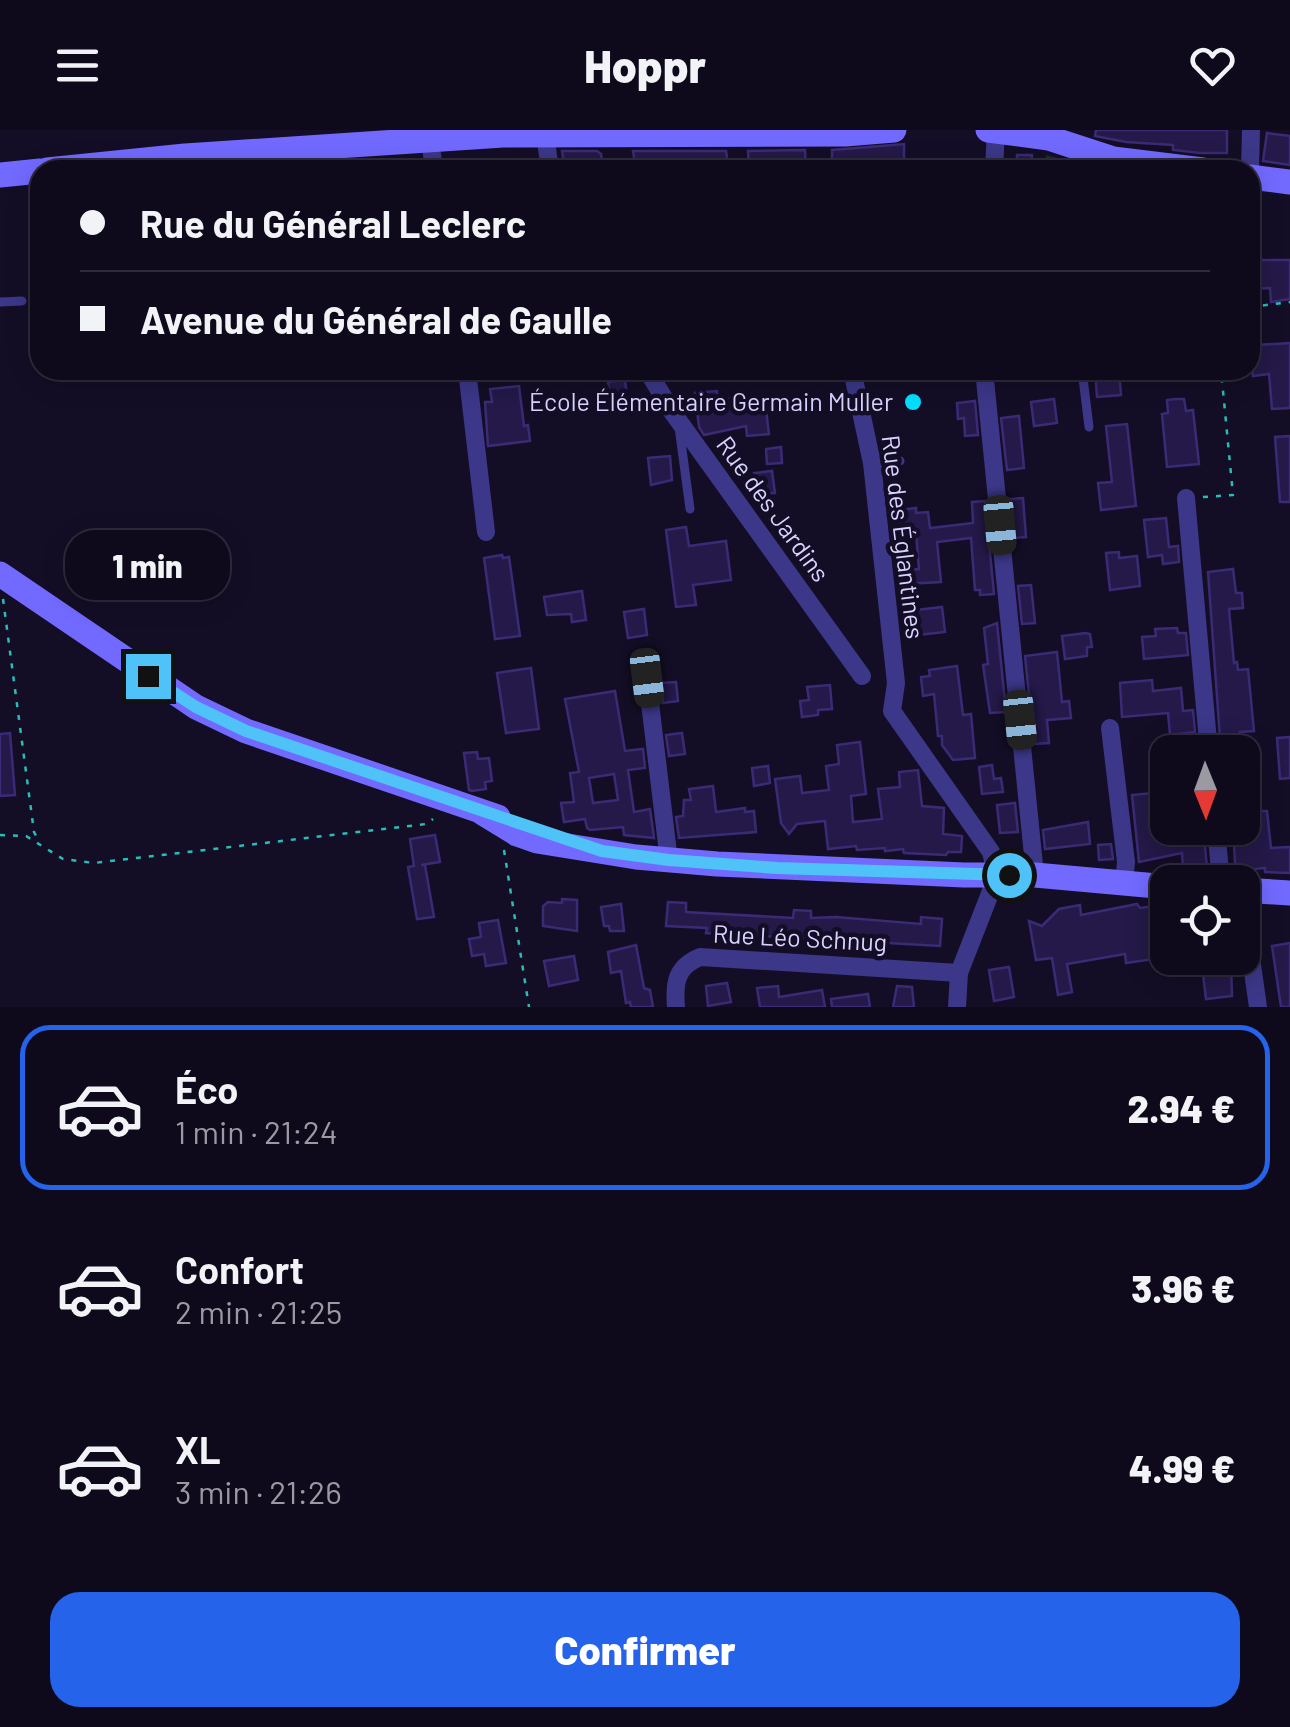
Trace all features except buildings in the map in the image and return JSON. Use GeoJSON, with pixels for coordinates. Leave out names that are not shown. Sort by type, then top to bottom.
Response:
{"type":"FeatureCollection","features":[{"type":"Feature","properties":{"kind":"main road"},"geometry":{"type":"LineString","coordinates":[[144,160],[551,132],[845,134],[894,130]]}},
{"type":"Feature","properties":{"kind":"main road"},"geometry":{"type":"LineString","coordinates":[[988,130],[1049,138],[1101,160]]}},
{"type":"Feature","properties":{"kind":"main road"},"geometry":{"type":"LineString","coordinates":[[0,175],[30,172]]}},
{"type":"Feature","properties":{"kind":"main road"},"geometry":{"type":"LineString","coordinates":[[1260,176],[1290,182]]}},
{"type":"Feature","properties":{"kind":"main road"},"geometry":{"type":"LineString","coordinates":[[4,578],[196,707],[262,737],[453,802],[492,820],[530,825],[602,851],[777,868],[1036,875],[1150,886]]}},
{"type":"Feature","properties":{"kind":"main road"},"geometry":{"type":"LineString","coordinates":[[1260,892],[1290,893]]}},
{"type":"Feature","properties":{"kind":"street"},"geometry":{"type":"LineString","coordinates":[[994,160],[996,130]]}},
{"type":"Feature","properties":{"kind":"street"},"geometry":{"type":"LineString","coordinates":[[1250,160],[1251,130]]}},
{"type":"Feature","properties":{"kind":"street"},"geometry":{"type":"LineString","coordinates":[[550,160],[551,132]]}},
{"type":"Feature","properties":{"kind":"street"},"geometry":{"type":"LineString","coordinates":[[427,139],[432,160]]}},
{"type":"Feature","properties":{"kind":"street"},"geometry":{"type":"LineString","coordinates":[[468,380],[486,532]]}},
{"type":"Feature","properties":{"kind":"street","name":"Rue des Jardins"},"geometry":{"type":"LineString","coordinates":[[654,380],[862,676]]}},
{"type":"Feature","properties":{"kind":"street","name":"Rue des Églantines"},"geometry":{"type":"LineString","coordinates":[[854,380],[872,463],[896,683],[892,711],[985,839],[991,852],[993,875]]}},
{"type":"Feature","properties":{"kind":"street"},"geometry":{"type":"LineString","coordinates":[[985,380],[1036,875]]}},
{"type":"Feature","properties":{"kind":"street"},"geometry":{"type":"LineString","coordinates":[[1186,498],[1207,735]]}},
{"type":"Feature","properties":{"kind":"street"},"geometry":{"type":"LineString","coordinates":[[647,678],[669,860]]}},
{"type":"Feature","properties":{"kind":"street"},"geometry":{"type":"LineString","coordinates":[[1110,728],[1126,862],[1124,884]]}},
{"type":"Feature","properties":{"kind":"street"},"geometry":{"type":"LineString","coordinates":[[957,1007],[959,973],[990,896],[993,875]]}},
{"type":"Feature","properties":{"kind":"street","name":"Rue Léo Schnug"},"geometry":{"type":"LineString","coordinates":[[676,1007],[677,976],[689,961],[700,957],[959,973]]}},
{"type":"Feature","properties":{"kind":"street"},"geometry":{"type":"LineString","coordinates":[[1254,975],[1258,1007]]}},
{"type":"Feature","properties":{"kind":"lane"},"geometry":{"type":"LineString","coordinates":[[0,302],[22,300]]}},
{"type":"Feature","properties":{"kind":"lane"},"geometry":{"type":"LineString","coordinates":[[1083,380],[1089,427]]}},
{"type":"Feature","properties":{"kind":"lane"},"geometry":{"type":"LineString","coordinates":[[678,419],[690,509]]}},
{"type":"Feature","properties":{"kind":"lane"},"geometry":{"type":"LineString","coordinates":[[872,463],[900,461]]}},
{"type":"Feature","properties":{"kind":"path"},"geometry":{"type":"LineString","coordinates":[[1260,306],[1290,302]]}},
{"type":"Feature","properties":{"kind":"path"},"geometry":{"type":"LineString","coordinates":[[1186,498],[1233,494],[1222,380]]}},
{"type":"Feature","properties":{"kind":"path"},"geometry":{"type":"LineString","coordinates":[[4,578],[1,603],[34,832],[40,843]]}},
{"type":"Feature","properties":{"kind":"path"},"geometry":{"type":"LineString","coordinates":[[0,835],[26,836],[62,859],[94,863],[426,824],[453,802]]}},
{"type":"Feature","properties":{"kind":"path"},"geometry":{"type":"LineString","coordinates":[[492,820],[528,1007]]}},
{"type":"Feature","properties":{"kind":"place","name":"École Élémentaire Germain Muller"},"geometry":{"type":"Point","coordinates":[913,402]}},
{"type":"Feature","properties":{"kind":"route"},"geometry":{"type":"LineString","coordinates":[[148,676],[196,707],[246,731],[602,851],[777,868],[1009,875]]}}]}
